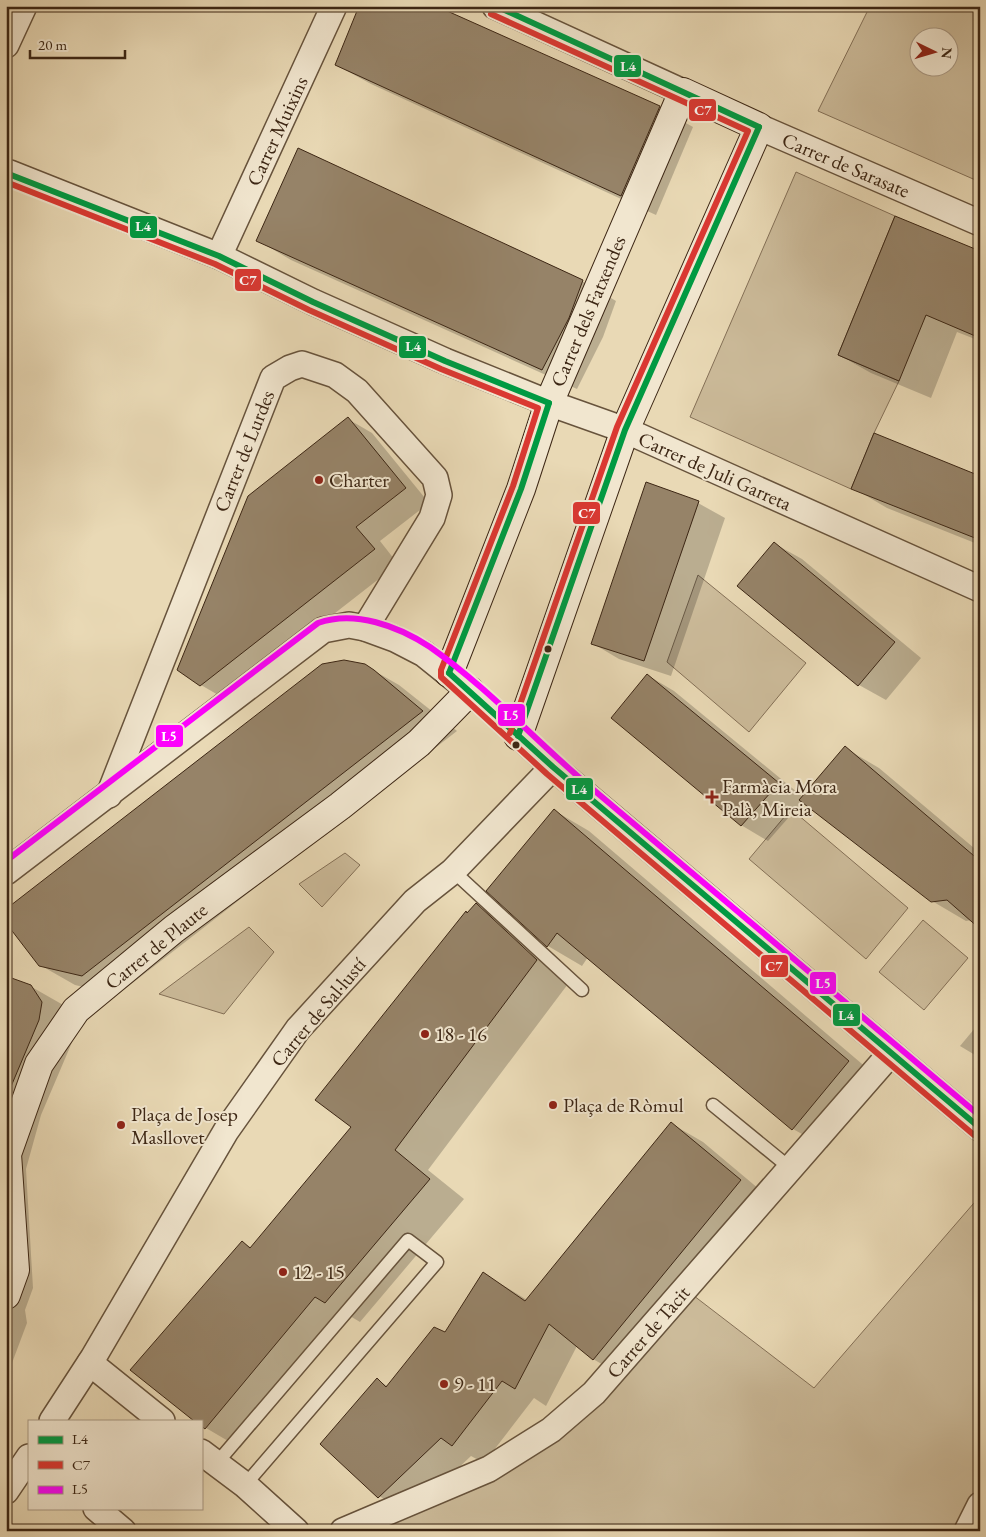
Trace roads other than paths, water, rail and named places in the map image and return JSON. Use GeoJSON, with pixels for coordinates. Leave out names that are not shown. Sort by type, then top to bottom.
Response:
{"type":"FeatureCollection","features":[{"type":"Feature","properties":{"kind":"street"},"geometry":{"type":"LineString","coordinates":[[6,45],[24,6]]}},
{"type":"Feature","properties":{"kind":"street","name":"Carrer Muixins"},"geometry":{"type":"LineString","coordinates":[[220,256],[334,6]]}},
{"type":"Feature","properties":{"kind":"street","name":"Carrer de Sarasate"},"geometry":{"type":"LineString","coordinates":[[495,6],[759,127],[980,223]]}},
{"type":"Feature","properties":{"kind":"street","name":"Carrer dels Fatxendes"},"geometry":{"type":"LineString","coordinates":[[449,673],[521,489],[549,403],[683,92]]}},
{"type":"Feature","properties":{"kind":"street"},"geometry":{"type":"LineString","coordinates":[[518,736],[625,430],[759,127]]}},
{"type":"Feature","properties":{"kind":"street","name":"Carrer de Juli Garreta"},"geometry":{"type":"LineString","coordinates":[[6,173],[220,256],[313,302],[445,362],[549,403],[625,430],[980,590]]}},
{"type":"Feature","properties":{"kind":"street","name":"Carrer de Lurdes"},"geometry":{"type":"LineString","coordinates":[[109,795],[273,378],[290,368],[302,364],[335,375],[356,391],[435,478],[439,495],[432,518],[357,626]]}},
{"type":"Feature","properties":{"kind":"street"},"geometry":{"type":"LineString","coordinates":[[6,872],[324,630],[357,626],[395,639],[424,654],[449,673],[553,767],[980,1128]]}},
{"type":"Feature","properties":{"kind":"street","name":"Carrer de Plaute"},"geometry":{"type":"LineString","coordinates":[[6,1295],[15,1270],[7,1154],[40,1064],[76,1010],[174,929],[340,806],[419,743],[470,691]]}},
{"type":"Feature","properties":{"kind":"street","name":"Carrer de Sal·lustí"},"geometry":{"type":"LineString","coordinates":[[53,1420],[90,1363],[226,1131],[298,1029],[415,901],[453,871],[553,767]]}},
{"type":"Feature","properties":{"kind":"street","name":"Carrer de Tàcit"},"geometry":{"type":"LineString","coordinates":[[343,1531],[489,1469],[551,1430],[594,1393],[891,1053]]}},
{"type":"Feature","properties":{"kind":"street"},"geometry":{"type":"LineString","coordinates":[[90,1363],[161,1420]]}},
{"type":"Feature","properties":{"kind":"street"},"geometry":{"type":"LineString","coordinates":[[6,1491],[28,1458]]}},
{"type":"Feature","properties":{"kind":"street"},"geometry":{"type":"LineString","coordinates":[[208,1458],[245,1486],[296,1531]]}},
{"type":"Feature","properties":{"kind":"street"},"geometry":{"type":"LineString","coordinates":[[967,1531],[980,1506]]}},
{"type":"Feature","properties":{"kind":"street"},"geometry":{"type":"LineString","coordinates":[[98,1510],[123,1531]]}},
{"type":"Feature","properties":{"kind":"lane"},"geometry":{"type":"LineString","coordinates":[[453,871],[582,990]]}},
{"type":"Feature","properties":{"kind":"lane"},"geometry":{"type":"LineString","coordinates":[[713,1105],[790,1168]]}},
{"type":"Feature","properties":{"kind":"lane"},"geometry":{"type":"LineString","coordinates":[[208,1458],[408,1240],[436,1262],[245,1486]]}},
{"type":"Feature","properties":{"kind":"place","name":"Charter"},"geometry":{"type":"Point","coordinates":[319,480]}},
{"type":"Feature","properties":{"kind":"place","name":"Farmàcia Mora Palà, Mireia"},"geometry":{"type":"Point","coordinates":[712,797]}},
{"type":"Feature","properties":{"kind":"place","name":"18 - 16"},"geometry":{"type":"Point","coordinates":[425,1034]}},
{"type":"Feature","properties":{"kind":"place","name":"Plaça de Ròmul"},"geometry":{"type":"Point","coordinates":[553,1105]}},
{"type":"Feature","properties":{"kind":"place","name":"Plaça de Josep Masllovet"},"geometry":{"type":"Point","coordinates":[121,1125]}},
{"type":"Feature","properties":{"kind":"place","name":"12 - 15"},"geometry":{"type":"Point","coordinates":[283,1272]}},
{"type":"Feature","properties":{"kind":"place","name":"9 - 11"},"geometry":{"type":"Point","coordinates":[444,1384]}}]}
